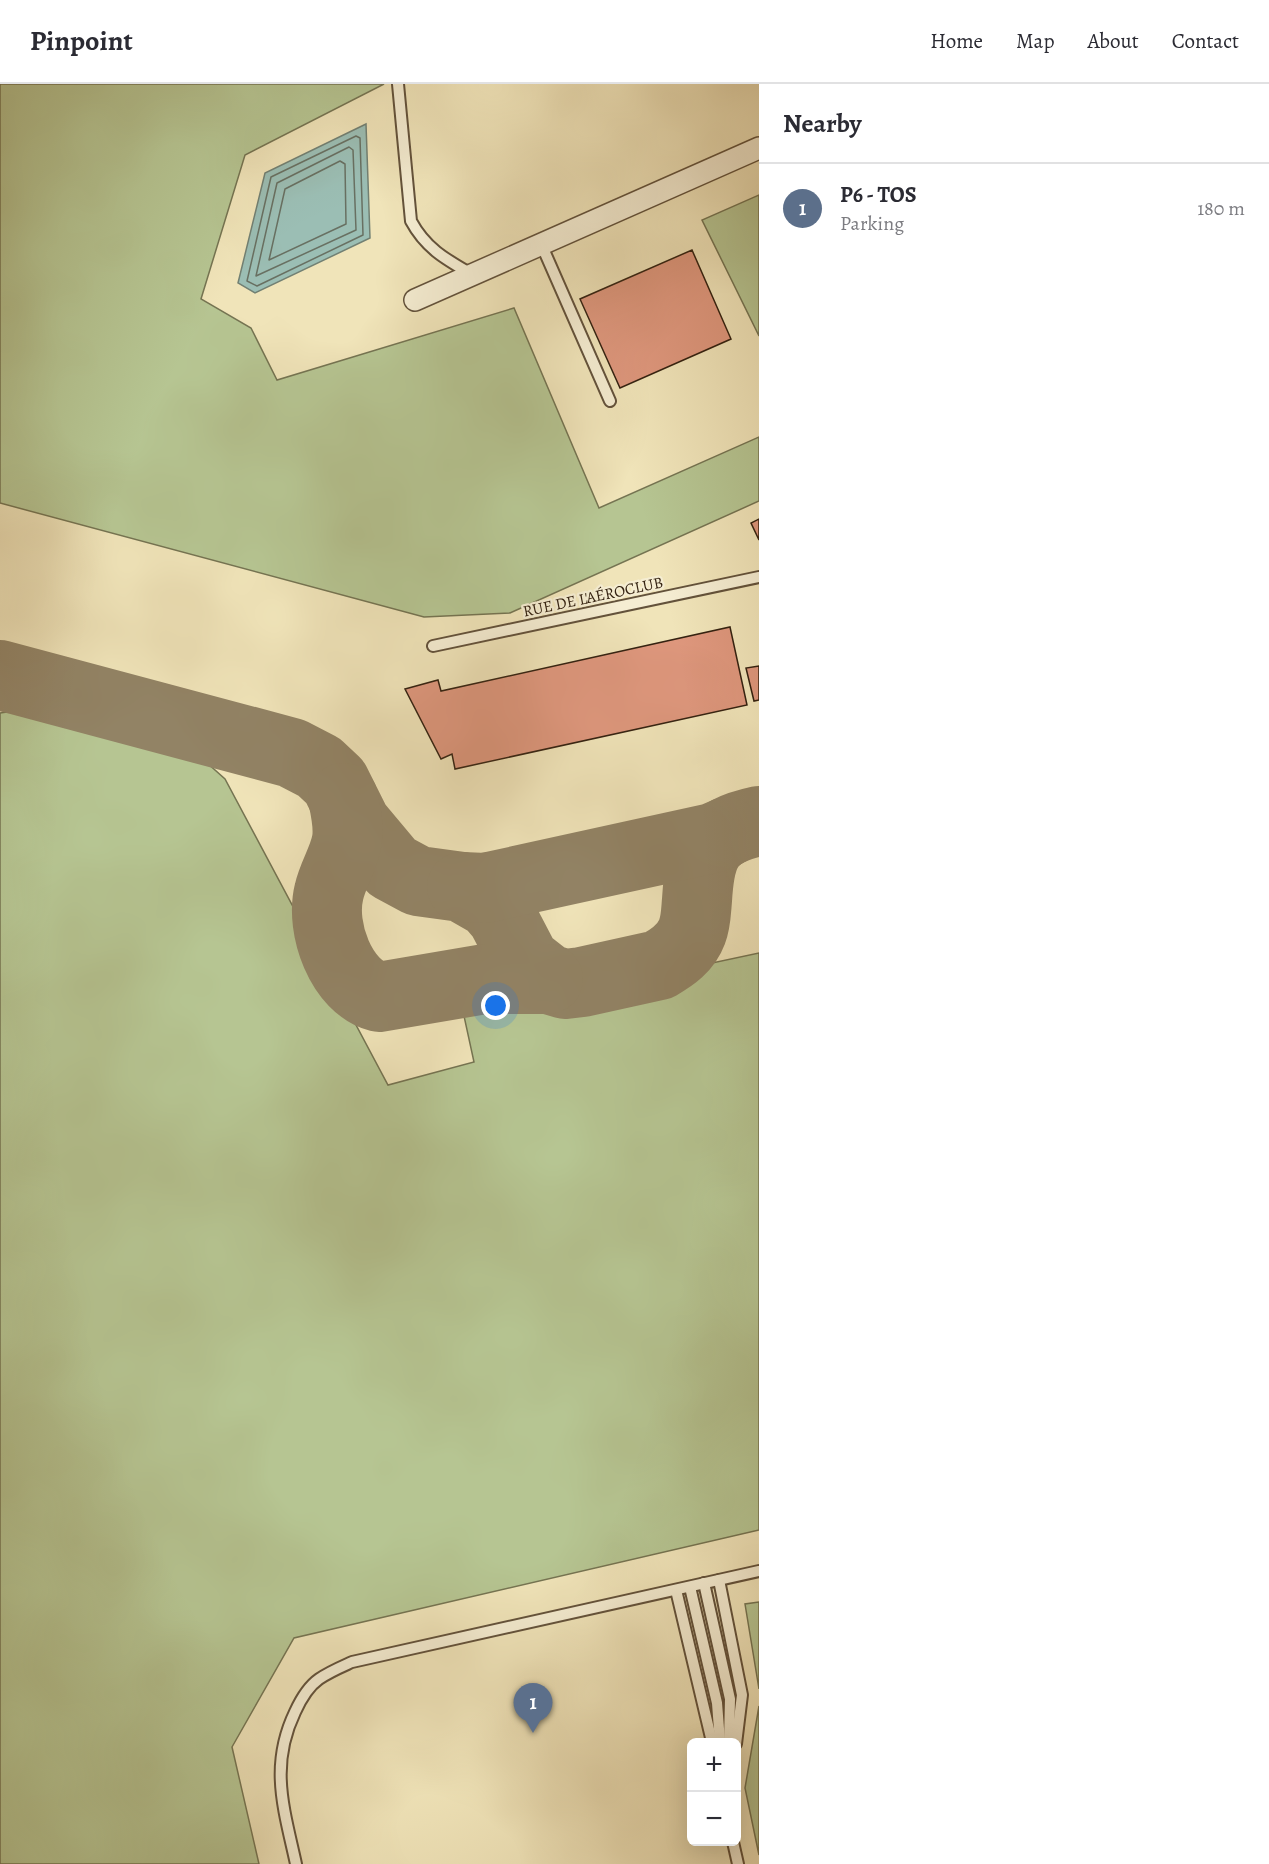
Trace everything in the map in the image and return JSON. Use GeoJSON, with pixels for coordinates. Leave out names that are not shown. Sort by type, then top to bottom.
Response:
{"type":"FeatureCollection","features":[{"type":"Feature","properties":{"kind":"street"},"geometry":{"type":"LineString","coordinates":[[415,300],[542,246],[759,148]]}},
{"type":"Feature","properties":{"kind":"lane"},"geometry":{"type":"LineString","coordinates":[[398,84],[411,221],[419,236],[436,254],[474,275]]}},
{"type":"Feature","properties":{"kind":"lane"},"geometry":{"type":"LineString","coordinates":[[542,246],[610,401]]}},
{"type":"Feature","properties":{"kind":"lane","name":"RUE DE L'AÉROCLUB"},"geometry":{"type":"LineString","coordinates":[[433,646],[759,577]]}},
{"type":"Feature","properties":{"kind":"lane"},"geometry":{"type":"LineString","coordinates":[[296,1864],[279,1784],[280,1753],[287,1728],[300,1701],[318,1679],[352,1662],[759,1570]]}},
{"type":"Feature","properties":{"kind":"lane"},"geometry":{"type":"LineString","coordinates":[[719,1580],[742,1695],[737,1738]]}},
{"type":"Feature","properties":{"kind":"lane"},"geometry":{"type":"LineString","coordinates":[[704,1583],[730,1699],[729,1738]]}},
{"type":"Feature","properties":{"kind":"lane"},"geometry":{"type":"LineString","coordinates":[[690,1587],[717,1702],[720,1738]]}},
{"type":"Feature","properties":{"kind":"lane"},"geometry":{"type":"LineString","coordinates":[[676,1590],[711,1738]]}},
{"type":"Feature","properties":{"kind":"lane"},"geometry":{"type":"LineString","coordinates":[[734,1846],[738,1864]]}},
{"type":"Feature","properties":{"kind":"green space"},"geometry":{"type":"Polygon","coordinates":[[[0,84],[384,84],[245,155],[201,299],[251,328],[277,380],[514,308],[599,508],[759,437],[759,501],[510,613],[424,617],[0,503],[0,84]]]}},
{"type":"Feature","properties":{"kind":"green space"},"geometry":{"type":"Polygon","coordinates":[[[759,195],[759,336],[702,220],[759,195]]]}},
{"type":"Feature","properties":{"kind":"green space"},"geometry":{"type":"Polygon","coordinates":[[[14,711],[206,762],[225,779],[388,1085],[474,1062],[464,1016],[759,953],[759,1530],[294,1638],[232,1747],[259,1864],[0,1864],[0,713],[14,711]]]}},
{"type":"Feature","properties":{"kind":"green space"},"geometry":{"type":"Polygon","coordinates":[[[759,1602],[759,1689],[745,1604],[759,1602]]]}},
{"type":"Feature","properties":{"kind":"green space"},"geometry":{"type":"Polygon","coordinates":[[[759,1706],[759,1855],[745,1788],[759,1706]]]}},
{"type":"Feature","properties":{"kind":"water"},"geometry":{"type":"Polygon","coordinates":[[[366,124],[370,238],[255,293],[238,283],[265,173],[366,124]]]}},
{"type":"Feature","properties":{"kind":"building"},"geometry":{"type":"Polygon","coordinates":[[[692,250],[731,339],[620,388],[580,299],[692,250]]]}},
{"type":"Feature","properties":{"kind":"building"},"geometry":{"type":"Polygon","coordinates":[[[759,519],[759,540],[751,523],[759,519]]]}},
{"type":"Feature","properties":{"kind":"building"},"geometry":{"type":"Polygon","coordinates":[[[730,627],[747,705],[455,769],[452,754],[441,759],[405,689],[438,680],[441,691],[730,627]]]}},
{"type":"Feature","properties":{"kind":"building"},"geometry":{"type":"Polygon","coordinates":[[[759,666],[759,700],[754,701],[746,668],[759,666]]]}},
{"type":"Feature","properties":{"kind":"taxiway"},"geometry":{"type":"LineString","coordinates":[[0,675],[292,753],[319,767],[335,782],[356,824],[392,867],[418,881],[462,887],[490,903],[502,917],[525,961],[548,979],[565,984],[659,965],[678,952],[686,943],[693,928],[698,883],[704,856],[710,846],[728,831],[759,821]]}},
{"type":"Feature","properties":{"kind":"taxiway"},"geometry":{"type":"LineString","coordinates":[[343,798],[347,840],[329,892],[327,906],[328,922],[336,954],[354,981],[366,991],[379,997],[485,979],[548,979]]}},
{"type":"Feature","properties":{"kind":"taxiway"},"geometry":{"type":"LineString","coordinates":[[462,887],[485,888],[713,838],[727,832]]}},
{"type":"Feature","properties":{"kind":"place","name":"P6 - TOS"},"geometry":{"type":"Point","coordinates":[533,1733]}}]}
